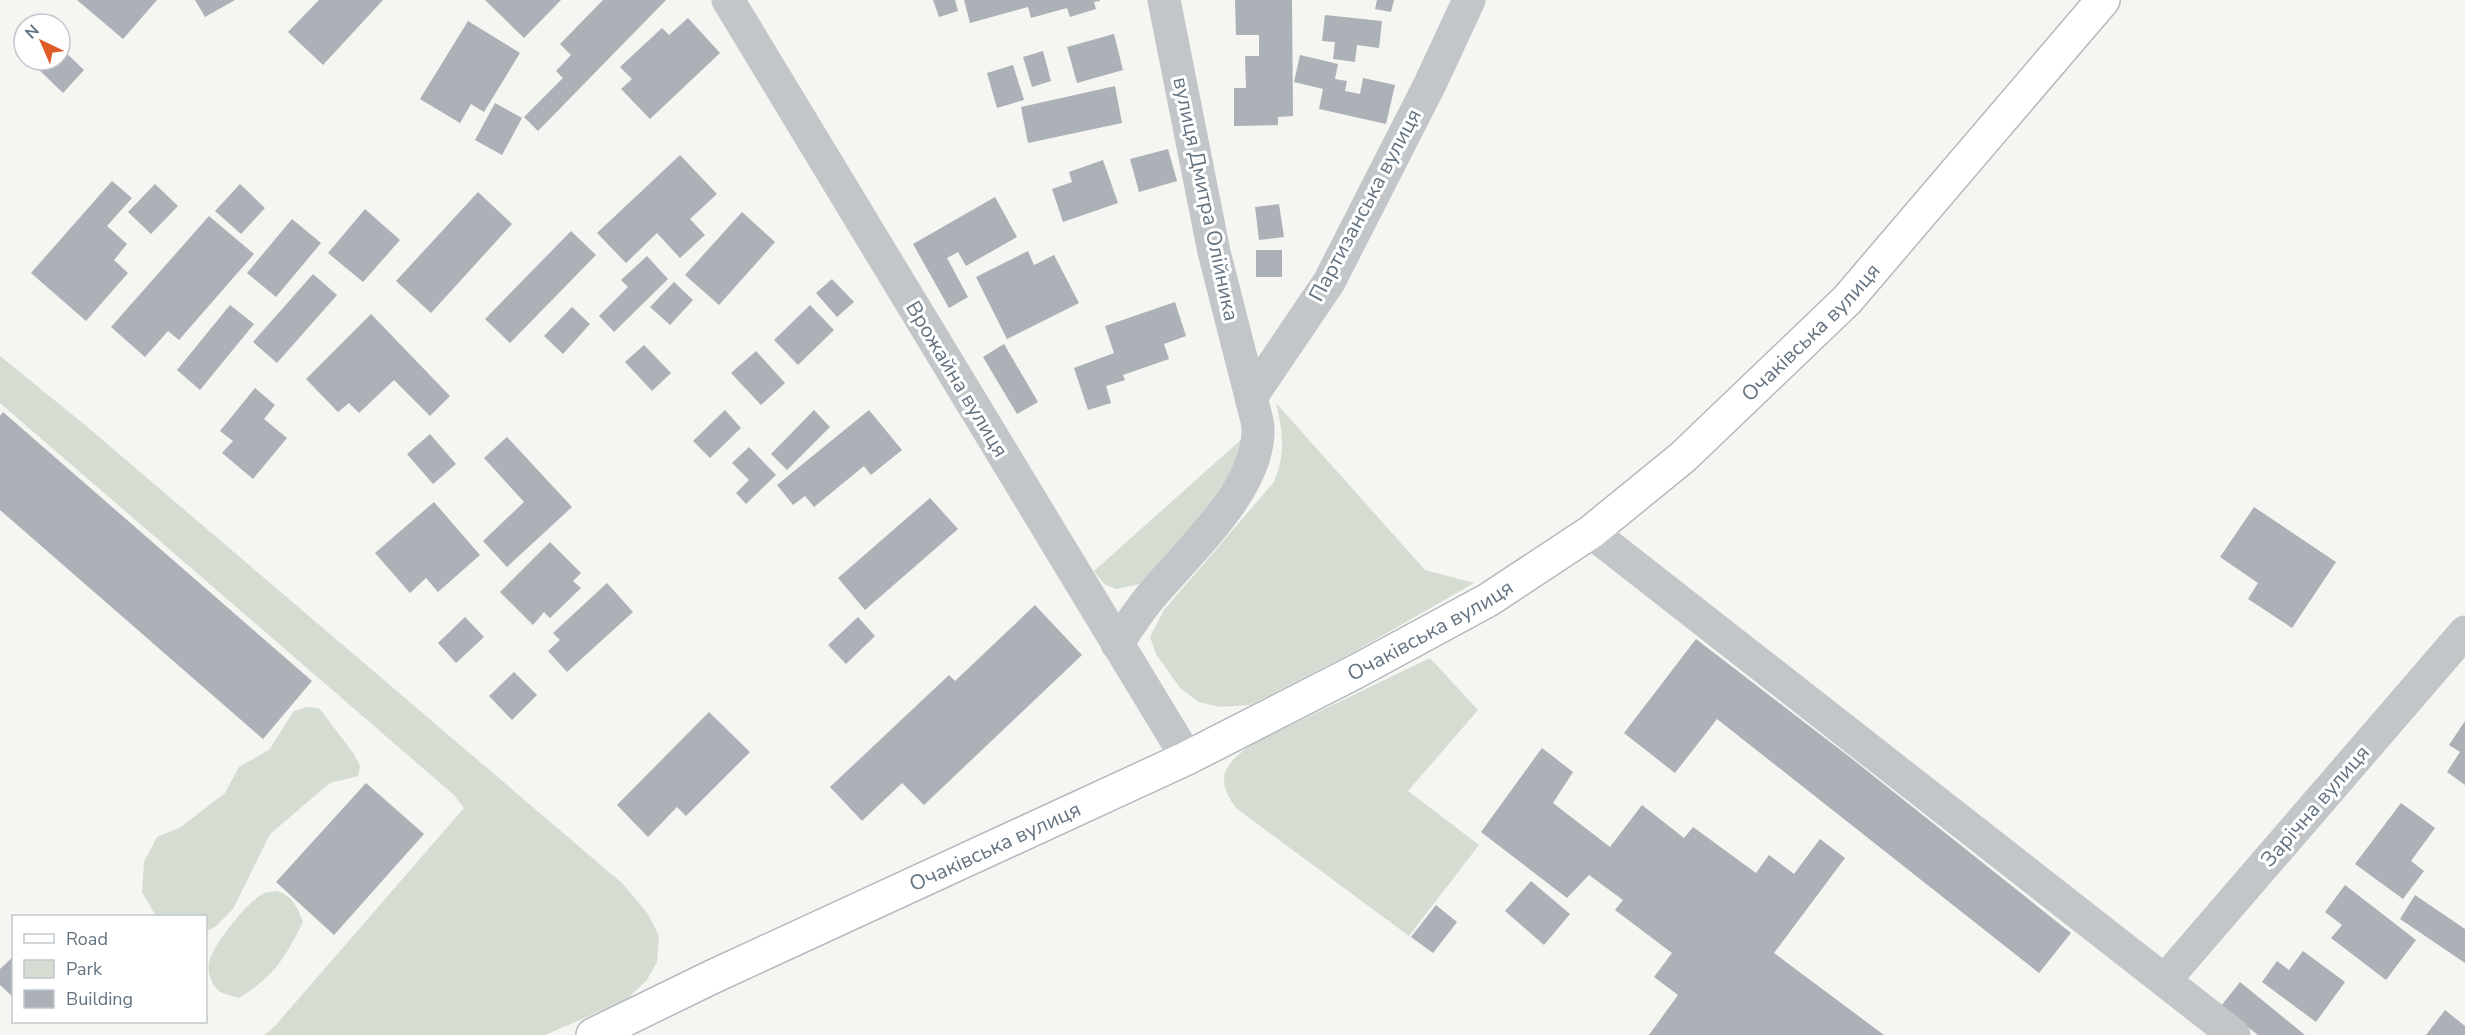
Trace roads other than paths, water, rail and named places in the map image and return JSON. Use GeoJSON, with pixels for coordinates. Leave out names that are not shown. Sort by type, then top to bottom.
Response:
{"type":"FeatureCollection","features":[{"type":"Feature","properties":{"kind":"street","name":"Врожайна вулиця"},"geometry":{"type":"LineString","coordinates":[[728,0],[1186,758]]}},
{"type":"Feature","properties":{"kind":"street","name":"вулиця Дмитра Олійника"},"geometry":{"type":"LineString","coordinates":[[1164,0],[1214,252],[1251,397]]}},
{"type":"Feature","properties":{"kind":"street","name":"Партизанська вулиця"},"geometry":{"type":"LineString","coordinates":[[1251,397],[1329,282],[1430,84],[1469,0]]}},
{"type":"Feature","properties":{"kind":"street","name":"Очаківська вулиця"},"geometry":{"type":"LineString","coordinates":[[593,1035],[712,977],[1186,758],[1357,671],[1488,600],[1591,532],[1683,457],[1847,300],[2103,0]]}},
{"type":"Feature","properties":{"kind":"street"},"geometry":{"type":"LineString","coordinates":[[1117,644],[1150,597],[1206,535],[1245,480],[1254,456],[1258,431],[1251,397]]}},
{"type":"Feature","properties":{"kind":"street"},"geometry":{"type":"LineString","coordinates":[[1591,532],[2234,1035]]}},
{"type":"Feature","properties":{"kind":"street","name":"Зарічна вулиця"},"geometry":{"type":"LineString","coordinates":[[2165,980],[2465,632]]}}]}
